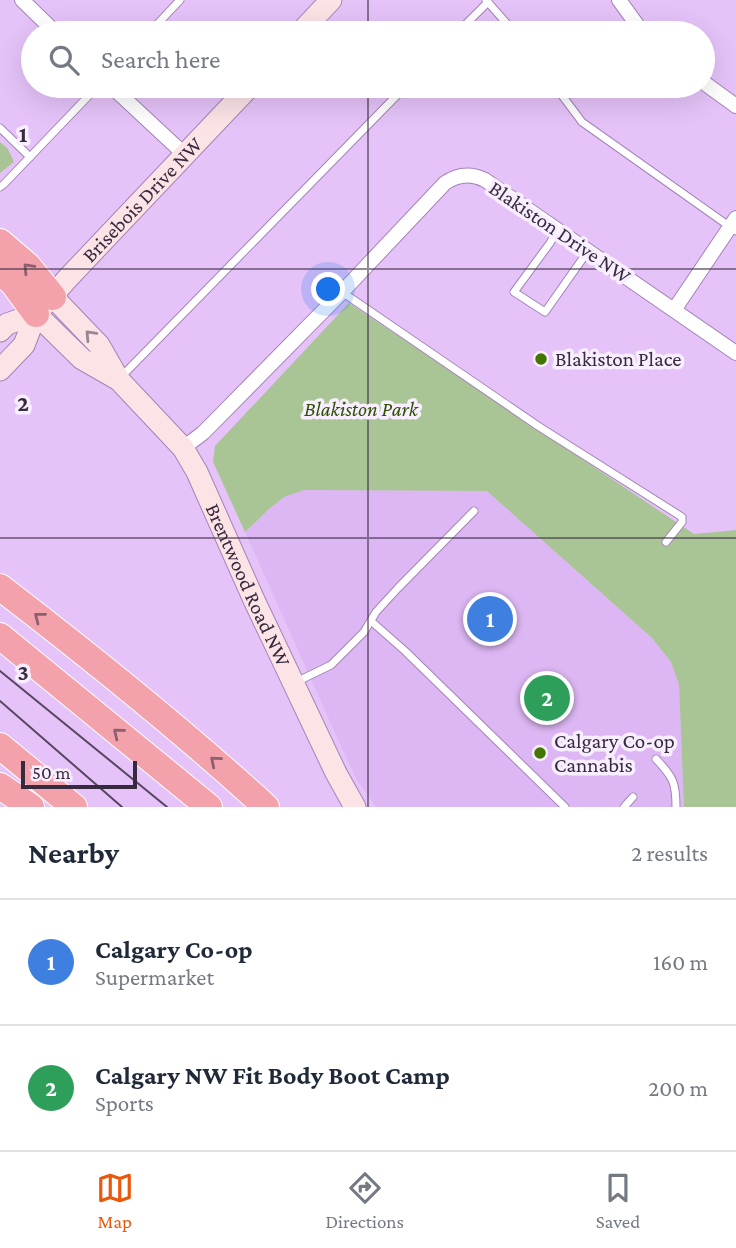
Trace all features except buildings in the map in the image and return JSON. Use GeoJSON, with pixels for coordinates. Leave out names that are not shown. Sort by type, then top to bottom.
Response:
{"type":"FeatureCollection","features":[{"type":"Feature","properties":{"kind":"highway"},"geometry":{"type":"LineString","coordinates":[[0,242],[28,266],[44,306]]}},
{"type":"Feature","properties":{"kind":"highway"},"geometry":{"type":"LineString","coordinates":[[0,271],[44,306]]}},
{"type":"Feature","properties":{"kind":"highway"},"geometry":{"type":"LineString","coordinates":[[0,587],[96,661],[266,807]]}},
{"type":"Feature","properties":{"kind":"highway"},"geometry":{"type":"LineString","coordinates":[[0,636],[209,807]]}},
{"type":"Feature","properties":{"kind":"highway"},"geometry":{"type":"LineString","coordinates":[[0,746],[74,807]]}},
{"type":"Feature","properties":{"kind":"highway"},"geometry":{"type":"LineString","coordinates":[[0,786],[32,807]]}},
{"type":"Feature","properties":{"kind":"street"},"geometry":{"type":"LineString","coordinates":[[22,0],[44,21]]}},
{"type":"Feature","properties":{"kind":"street"},"geometry":{"type":"LineString","coordinates":[[619,0],[634,21]]}},
{"type":"Feature","properties":{"kind":"street"},"geometry":{"type":"LineString","coordinates":[[309,21],[323,3]]}},
{"type":"Feature","properties":{"kind":"street"},"geometry":{"type":"LineString","coordinates":[[715,91],[736,106]]}},
{"type":"Feature","properties":{"kind":"street"},"geometry":{"type":"LineString","coordinates":[[124,98],[184,154]]}},
{"type":"Feature","properties":{"kind":"street","name":"Brisebois Drive NW"},"geometry":{"type":"LineString","coordinates":[[44,306],[238,98]]}},
{"type":"Feature","properties":{"kind":"street","name":"Blakiston Drive NW"},"geometry":{"type":"LineString","coordinates":[[183,448],[203,433],[444,183],[454,177],[475,175],[485,180],[736,353]]}},
{"type":"Feature","properties":{"kind":"street"},"geometry":{"type":"LineString","coordinates":[[674,310],[734,225]]}},
{"type":"Feature","properties":{"kind":"street"},"geometry":{"type":"LineString","coordinates":[[0,331],[8,324],[44,306]]}},
{"type":"Feature","properties":{"kind":"street"},"geometry":{"type":"LineString","coordinates":[[0,370],[24,345],[44,306]]}},
{"type":"Feature","properties":{"kind":"street","name":"Brentwood Road NW"},"geometry":{"type":"LineString","coordinates":[[44,306],[99,345],[119,380],[183,448],[197,472],[335,773],[355,807]]}},
{"type":"Feature","properties":{"kind":"lane"},"geometry":{"type":"LineString","coordinates":[[166,0],[173,7]]}},
{"type":"Feature","properties":{"kind":"lane"},"geometry":{"type":"LineString","coordinates":[[160,21],[180,0]]}},
{"type":"Feature","properties":{"kind":"lane"},"geometry":{"type":"LineString","coordinates":[[468,21],[487,1],[504,21]]}},
{"type":"Feature","properties":{"kind":"lane"},"geometry":{"type":"LineString","coordinates":[[0,187],[87,98]]}},
{"type":"Feature","properties":{"kind":"lane"},"geometry":{"type":"LineString","coordinates":[[119,380],[394,98]]}},
{"type":"Feature","properties":{"kind":"lane"},"geometry":{"type":"LineString","coordinates":[[564,98],[582,122],[734,225]]}},
{"type":"Feature","properties":{"kind":"lane"},"geometry":{"type":"LineString","coordinates":[[0,128],[30,157]]}},
{"type":"Feature","properties":{"kind":"lane"},"geometry":{"type":"LineString","coordinates":[[557,231],[514,292],[545,312],[588,251]]}},
{"type":"Feature","properties":{"kind":"lane"},"geometry":{"type":"LineString","coordinates":[[341,292],[538,426],[682,517],[682,522],[666,542]]}},
{"type":"Feature","properties":{"kind":"lane"},"geometry":{"type":"LineString","coordinates":[[293,683],[331,665],[364,632],[376,612],[474,511]]}},
{"type":"Feature","properties":{"kind":"lane"},"geometry":{"type":"LineString","coordinates":[[371,621],[565,807]]}},
{"type":"Feature","properties":{"kind":"lane"},"geometry":{"type":"LineString","coordinates":[[656,759],[673,781],[676,807]]}},
{"type":"Feature","properties":{"kind":"lane"},"geometry":{"type":"LineString","coordinates":[[624,807],[633,797]]}},
{"type":"Feature","properties":{"kind":"shaded area"},"geometry":{"type":"Polygon","coordinates":[[[304,490],[487,491],[652,638],[671,662],[679,685],[684,807],[376,807],[357,780],[343,751],[245,532],[284,497],[304,490]]]}},
{"type":"Feature","properties":{"kind":"green space"},"geometry":{"type":"Polygon","coordinates":[[[0,142],[8,149],[14,162],[0,173],[0,142]]]}},
{"type":"Feature","properties":{"kind":"green space","name":"Blakiston Park"},"geometry":{"type":"Polygon","coordinates":[[[349,303],[694,534],[736,530],[736,807],[684,807],[679,685],[671,662],[652,638],[487,491],[304,490],[284,497],[245,532],[213,462],[215,446],[349,303]]]}},
{"type":"Feature","properties":{"kind":"tram line"},"geometry":{"type":"LineString","coordinates":[[0,671],[167,807]]}},
{"type":"Feature","properties":{"kind":"tram line"},"geometry":{"type":"LineString","coordinates":[[0,701],[122,807]]}},
{"type":"Feature","properties":{"kind":"place","name":"Blakiston Place"},"geometry":{"type":"Point","coordinates":[541,359]}},
{"type":"Feature","properties":{"kind":"place","name":"Calgary Co-op"},"geometry":{"type":"Point","coordinates":[490,619]}},
{"type":"Feature","properties":{"kind":"place","name":"Calgary NW Fit Body Boot Camp"},"geometry":{"type":"Point","coordinates":[547,698]}},
{"type":"Feature","properties":{"kind":"place","name":"Calgary Co-op Cannabis"},"geometry":{"type":"Point","coordinates":[540,753]}}]}
